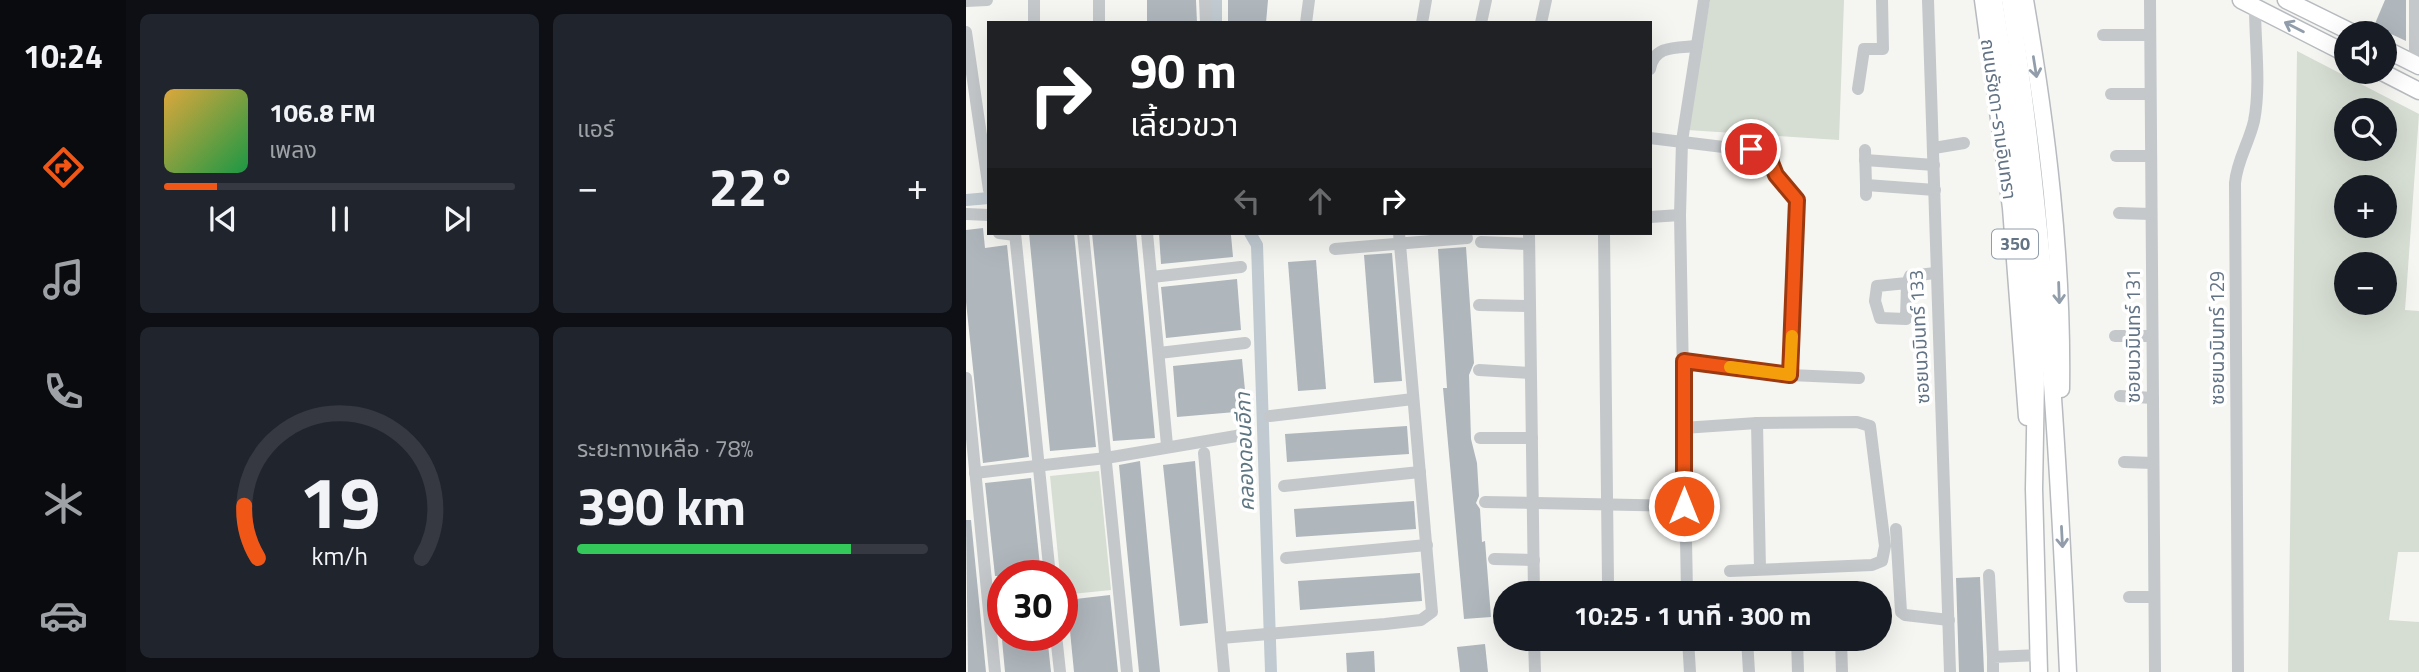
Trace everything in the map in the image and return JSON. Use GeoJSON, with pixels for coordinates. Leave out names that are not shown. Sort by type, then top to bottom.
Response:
{"type":"FeatureCollection","features":[{"type":"Feature","properties":{"kind":"main road","name":"ถนนรัชดา-รามอินทรา"},"geometry":{"type":"LineString","coordinates":[[1983,0],[2011,208],[2034,489]]}},
{"type":"Feature","properties":{"kind":"main road","name":"ถนนรัชดา-รามอินทรา"},"geometry":{"type":"LineString","coordinates":[[1994,0],[2028,175],[2036,378],[2034,489],[2039,672]]}},
{"type":"Feature","properties":{"kind":"main road","name":"ถนนรัชดา-รามอินทรา"},"geometry":{"type":"LineString","coordinates":[[2010,0],[2059,469]]}},
{"type":"Feature","properties":{"kind":"main road","name":"ถนนรัชดา-รามอินทรา"},"geometry":{"type":"LineString","coordinates":[[2025,0],[2058,262],[2059,469],[2068,672]]}},
{"type":"Feature","properties":{"kind":"main road"},"geometry":{"type":"LineString","coordinates":[[2286,0],[2334,24]]}},
{"type":"Feature","properties":{"kind":"main road"},"geometry":{"type":"LineString","coordinates":[[2248,4],[2334,47]]}},
{"type":"Feature","properties":{"kind":"main road"},"geometry":{"type":"LineString","coordinates":[[2397,55],[2417,65]]}},
{"type":"Feature","properties":{"kind":"main road"},"geometry":{"type":"LineString","coordinates":[[2397,80],[2419,91]]}},
{"type":"Feature","properties":{"kind":"street"},"geometry":{"type":"LineString","coordinates":[[966,1],[987,0]]}},
{"type":"Feature","properties":{"kind":"street"},"geometry":{"type":"LineString","coordinates":[[1034,0],[1034,21]]}},
{"type":"Feature","properties":{"kind":"street"},"geometry":{"type":"LineString","coordinates":[[1099,0],[1099,21]]}},
{"type":"Feature","properties":{"kind":"street"},"geometry":{"type":"LineString","coordinates":[[1205,0],[1206,21]]}},
{"type":"Feature","properties":{"kind":"street"},"geometry":{"type":"LineString","coordinates":[[1306,21],[1309,0]]}},
{"type":"Feature","properties":{"kind":"street"},"geometry":{"type":"LineString","coordinates":[[1422,21],[1426,0]]}},
{"type":"Feature","properties":{"kind":"street"},"geometry":{"type":"LineString","coordinates":[[1481,21],[1486,0]]}},
{"type":"Feature","properties":{"kind":"street"},"geometry":{"type":"LineString","coordinates":[[1541,21],[1546,0]]}},
{"type":"Feature","properties":{"kind":"street"},"geometry":{"type":"LineString","coordinates":[[1687,581],[1680,215],[1682,141],[1704,0]]}},
{"type":"Feature","properties":{"kind":"street"},"geometry":{"type":"LineString","coordinates":[[1858,89],[1864,49],[1883,49],[1882,0]]}},
{"type":"Feature","properties":{"kind":"street","name":"ซอยนวมินทร์ 133"},"geometry":{"type":"LineString","coordinates":[[1928,0],[1950,672]]}},
{"type":"Feature","properties":{"kind":"street","name":"ซอยนวมินทร์ 131"},"geometry":{"type":"LineString","coordinates":[[2150,0],[2155,672]]}},
{"type":"Feature","properties":{"kind":"street"},"geometry":{"type":"LineString","coordinates":[[2416,0],[2417,65]]}},
{"type":"Feature","properties":{"kind":"street","name":"ซอยนวมินทร์ 129"},"geometry":{"type":"LineString","coordinates":[[2238,672],[2235,183],[2236,167],[2251,130],[2256,104],[2248,4]]}},
{"type":"Feature","properties":{"kind":"street"},"geometry":{"type":"LineString","coordinates":[[966,32],[987,178]]}},
{"type":"Feature","properties":{"kind":"street"},"geometry":{"type":"LineString","coordinates":[[2103,35],[2150,35]]}},
{"type":"Feature","properties":{"kind":"street"},"geometry":{"type":"LineString","coordinates":[[1652,60],[1660,51],[1697,46]]}},
{"type":"Feature","properties":{"kind":"street"},"geometry":{"type":"LineString","coordinates":[[2111,94],[2150,94]]}},
{"type":"Feature","properties":{"kind":"street"},"geometry":{"type":"LineString","coordinates":[[1652,138],[1764,152],[1772,160],[1780,181],[1797,200],[1790,375]]}},
{"type":"Feature","properties":{"kind":"street"},"geometry":{"type":"LineString","coordinates":[[1934,148],[1964,143]]}},
{"type":"Feature","properties":{"kind":"street"},"geometry":{"type":"LineString","coordinates":[[1934,165],[1865,155],[1866,190],[1935,190]]}},
{"type":"Feature","properties":{"kind":"street"},"geometry":{"type":"LineString","coordinates":[[2116,156],[2151,156]]}},
{"type":"Feature","properties":{"kind":"street"},"geometry":{"type":"LineString","coordinates":[[2119,213],[2151,214]]}},
{"type":"Feature","properties":{"kind":"street"},"geometry":{"type":"LineString","coordinates":[[966,214],[987,215]]}},
{"type":"Feature","properties":{"kind":"street"},"geometry":{"type":"LineString","coordinates":[[1652,217],[1680,215]]}},
{"type":"Feature","properties":{"kind":"street"},"geometry":{"type":"LineString","coordinates":[[1015,235],[1048,560]]}},
{"type":"Feature","properties":{"kind":"street"},"geometry":{"type":"LineString","coordinates":[[1083,235],[1127,672]]}},
{"type":"Feature","properties":{"kind":"street"},"geometry":{"type":"LineString","coordinates":[[1147,235],[1167,446]]}},
{"type":"Feature","properties":{"kind":"street"},"geometry":{"type":"LineString","coordinates":[[1604,235],[1608,581]]}},
{"type":"Feature","properties":{"kind":"street"},"geometry":{"type":"LineString","coordinates":[[1335,249],[1399,237],[1467,238]]}},
{"type":"Feature","properties":{"kind":"street"},"geometry":{"type":"LineString","coordinates":[[1221,638],[1426,618],[1433,608],[1399,237]]}},
{"type":"Feature","properties":{"kind":"street"},"geometry":{"type":"LineString","coordinates":[[1481,242],[1529,238],[1534,581]]}},
{"type":"Feature","properties":{"kind":"street"},"geometry":{"type":"LineString","coordinates":[[1152,277],[1241,267]]}},
{"type":"Feature","properties":{"kind":"street"},"geometry":{"type":"LineString","coordinates":[[1907,283],[1914,275],[1935,273]]}},
{"type":"Feature","properties":{"kind":"street"},"geometry":{"type":"LineString","coordinates":[[1479,305],[1529,306]]}},
{"type":"Feature","properties":{"kind":"street"},"geometry":{"type":"LineString","coordinates":[[2115,336],[2152,336]]}},
{"type":"Feature","properties":{"kind":"street"},"geometry":{"type":"LineString","coordinates":[[1159,353],[1245,343]]}},
{"type":"Feature","properties":{"kind":"street"},"geometry":{"type":"LineString","coordinates":[[1684,361],[1790,375],[1859,378]]}},
{"type":"Feature","properties":{"kind":"street"},"geometry":{"type":"LineString","coordinates":[[1479,370],[1530,373]]}},
{"type":"Feature","properties":{"kind":"street"},"geometry":{"type":"LineString","coordinates":[[966,378],[995,672]]}},
{"type":"Feature","properties":{"kind":"street"},"geometry":{"type":"LineString","coordinates":[[2120,396],[2153,398]]}},
{"type":"Feature","properties":{"kind":"street"},"geometry":{"type":"LineString","coordinates":[[1270,416],[1413,399]]}},
{"type":"Feature","properties":{"kind":"street"},"geometry":{"type":"LineString","coordinates":[[1683,428],[1757,423],[1868,424],[1872,431],[1885,546],[1882,561],[1878,565],[1730,571]]}},
{"type":"Feature","properties":{"kind":"street"},"geometry":{"type":"LineString","coordinates":[[1757,423],[1760,569]]}},
{"type":"Feature","properties":{"kind":"street"},"geometry":{"type":"LineString","coordinates":[[975,473],[1106,458],[1248,434]]}},
{"type":"Feature","properties":{"kind":"street"},"geometry":{"type":"LineString","coordinates":[[1480,438],[1532,438]]}},
{"type":"Feature","properties":{"kind":"street"},"geometry":{"type":"LineString","coordinates":[[1204,453],[1224,672]]}},
{"type":"Feature","properties":{"kind":"street"},"geometry":{"type":"LineString","coordinates":[[2124,462],[2153,463]]}},
{"type":"Feature","properties":{"kind":"street"},"geometry":{"type":"LineString","coordinates":[[1284,485],[1420,472]]}},
{"type":"Feature","properties":{"kind":"street"},"geometry":{"type":"LineString","coordinates":[[1485,502],[1684,506]]}},
{"type":"Feature","properties":{"kind":"street"},"geometry":{"type":"LineString","coordinates":[[1896,529],[1901,612],[1905,615],[1949,620]]}},
{"type":"Feature","properties":{"kind":"street"},"geometry":{"type":"LineString","coordinates":[[1286,558],[1427,545]]}},
{"type":"Feature","properties":{"kind":"street"},"geometry":{"type":"LineString","coordinates":[[1494,559],[1534,560]]}},
{"type":"Feature","properties":{"kind":"street"},"geometry":{"type":"LineString","coordinates":[[1989,575],[1993,672]]}},
{"type":"Feature","properties":{"kind":"street"},"geometry":{"type":"LineString","coordinates":[[2129,597],[2154,597]]}},
{"type":"Feature","properties":{"kind":"street"},"geometry":{"type":"LineString","coordinates":[[1058,651],[1060,672]]}},
{"type":"Feature","properties":{"kind":"street"},"geometry":{"type":"LineString","coordinates":[[1534,651],[1535,672]]}},
{"type":"Feature","properties":{"kind":"street"},"geometry":{"type":"LineString","coordinates":[[1689,651],[1690,672]]}},
{"type":"Feature","properties":{"kind":"street"},"geometry":{"type":"LineString","coordinates":[[1748,651],[1749,672]]}},
{"type":"Feature","properties":{"kind":"street"},"geometry":{"type":"LineString","coordinates":[[1797,651],[1798,672]]}},
{"type":"Feature","properties":{"kind":"street"},"geometry":{"type":"LineString","coordinates":[[1841,651],[1842,672]]}},
{"type":"Feature","properties":{"kind":"street"},"geometry":{"type":"LineString","coordinates":[[1993,657],[2038,655]]}},
{"type":"Feature","properties":{"kind":"shaded area"},"geometry":{"type":"Polygon","coordinates":[[[1710,0],[1844,0],[1839,140],[1687,130],[1710,0]]]}},
{"type":"Feature","properties":{"kind":"shaded area"},"geometry":{"type":"Polygon","coordinates":[[[2297,51],[2334,70],[2334,84],[2361,84],[2388,98],[2334,98],[2334,161],[2397,161],[2397,103],[2419,114],[2405,310],[2419,311],[2419,552],[2398,552],[2389,620],[2419,622],[2419,672],[2288,672],[2297,51]]]}},
{"type":"Feature","properties":{"kind":"shaded area"},"geometry":{"type":"Polygon","coordinates":[[[1099,471],[1111,590],[1078,593],[1078,560],[1058,560],[1050,476],[1099,471]]]}},
{"type":"Feature","properties":{"kind":"building"},"geometry":{"type":"Polygon","coordinates":[[[1147,0],[1196,0],[1197,21],[1147,21],[1147,0]]]}},
{"type":"Feature","properties":{"kind":"building"},"geometry":{"type":"Polygon","coordinates":[[[1228,0],[1268,0],[1266,21],[1228,21],[1228,0]]]}},
{"type":"Feature","properties":{"kind":"building"},"geometry":{"type":"Polygon","coordinates":[[[2385,0],[2406,0],[2406,41],[2397,37],[2397,21],[2376,21],[2385,0]]]}},
{"type":"Feature","properties":{"kind":"building"},"geometry":{"type":"Polygon","coordinates":[[[983,228],[985,248],[1007,245],[1029,457],[983,463],[966,302],[966,230],[983,228]]]}},
{"type":"Feature","properties":{"kind":"building"},"geometry":{"type":"Polygon","coordinates":[[[1029,235],[1074,235],[1096,447],[1050,451],[1029,235]]]}},
{"type":"Feature","properties":{"kind":"building"},"geometry":{"type":"Polygon","coordinates":[[[1092,235],[1136,235],[1155,438],[1113,441],[1092,235]]]}},
{"type":"Feature","properties":{"kind":"building"},"geometry":{"type":"Polygon","coordinates":[[[1159,235],[1231,235],[1233,257],[1161,264],[1159,235]]]}},
{"type":"Feature","properties":{"kind":"building"},"geometry":{"type":"Polygon","coordinates":[[[1466,247],[1474,363],[1469,375],[1471,439],[1477,463],[1479,496],[1476,503],[1480,509],[1482,542],[1485,541],[1491,617],[1464,619],[1443,388],[1447,388],[1438,249],[1466,247]]]}},
{"type":"Feature","properties":{"kind":"building"},"geometry":{"type":"Polygon","coordinates":[[[1392,253],[1402,381],[1374,383],[1364,255],[1392,253]]]}},
{"type":"Feature","properties":{"kind":"building"},"geometry":{"type":"Polygon","coordinates":[[[1316,260],[1326,389],[1298,391],[1288,262],[1316,260]]]}},
{"type":"Feature","properties":{"kind":"building"},"geometry":{"type":"Polygon","coordinates":[[[1237,279],[1241,330],[1166,338],[1161,287],[1237,279]]]}},
{"type":"Feature","properties":{"kind":"building"},"geometry":{"type":"Polygon","coordinates":[[[1242,359],[1247,411],[1177,417],[1173,366],[1242,359]]]}},
{"type":"Feature","properties":{"kind":"building"},"geometry":{"type":"Polygon","coordinates":[[[1407,426],[1409,454],[1287,462],[1285,434],[1407,426]]]}},
{"type":"Feature","properties":{"kind":"building"},"geometry":{"type":"Polygon","coordinates":[[[1140,461],[1160,672],[1139,672],[1126,539],[1119,465],[1140,461]]]}},
{"type":"Feature","properties":{"kind":"building"},"geometry":{"type":"Polygon","coordinates":[[[1195,461],[1208,623],[1180,626],[1163,465],[1195,461]]]}},
{"type":"Feature","properties":{"kind":"building"},"geometry":{"type":"Polygon","coordinates":[[[1031,478],[1039,560],[993,560],[985,483],[1031,478]]]}},
{"type":"Feature","properties":{"kind":"building"},"geometry":{"type":"Polygon","coordinates":[[[1414,501],[1416,529],[1296,537],[1294,509],[1414,501]]]}},
{"type":"Feature","properties":{"kind":"building"},"geometry":{"type":"Polygon","coordinates":[[[966,520],[971,520],[986,672],[968,672],[966,520]]]}},
{"type":"Feature","properties":{"kind":"building"},"geometry":{"type":"Polygon","coordinates":[[[1420,573],[1422,601],[1300,610],[1298,581],[1420,573]]]}},
{"type":"Feature","properties":{"kind":"building"},"geometry":{"type":"Polygon","coordinates":[[[1980,577],[1984,672],[1959,672],[1956,578],[1980,577]]]}},
{"type":"Feature","properties":{"kind":"building"},"geometry":{"type":"Polygon","coordinates":[[[1110,595],[1118,672],[1074,672],[1072,651],[1078,651],[1078,599],[1110,595]]]}},
{"type":"Feature","properties":{"kind":"building"},"geometry":{"type":"Polygon","coordinates":[[[1485,644],[1488,672],[1460,672],[1457,647],[1485,644]]]}},
{"type":"Feature","properties":{"kind":"building"},"geometry":{"type":"Polygon","coordinates":[[[1003,651],[1049,651],[1051,672],[1005,672],[1003,651]]]}},
{"type":"Feature","properties":{"kind":"building"},"geometry":{"type":"Polygon","coordinates":[[[1374,651],[1375,672],[1347,672],[1346,653],[1374,651]]]}},
{"type":"Feature","properties":{"kind":"waterway","name":"คลองดอนอีกา"},"geometry":{"type":"LineString","coordinates":[[1216,0],[1216,21]]}},
{"type":"Feature","properties":{"kind":"waterway"},"geometry":{"type":"LineString","coordinates":[[966,200],[987,198]]}},
{"type":"Feature","properties":{"kind":"waterway","name":"คลองดอนอีกา"},"geometry":{"type":"LineString","coordinates":[[1251,235],[1257,245],[1271,672]]}},
{"type":"Feature","properties":{"kind":"slow traffic"},"geometry":{"type":"LineString","coordinates":[[1730,367],[1790,375],[1792,336]]}},
{"type":"Feature","properties":{"kind":"route"},"geometry":{"type":"LineString","coordinates":[[1684,506],[1684,361],[1790,375],[1797,200],[1776,175],[1768,155],[1751,149]]}}]}
